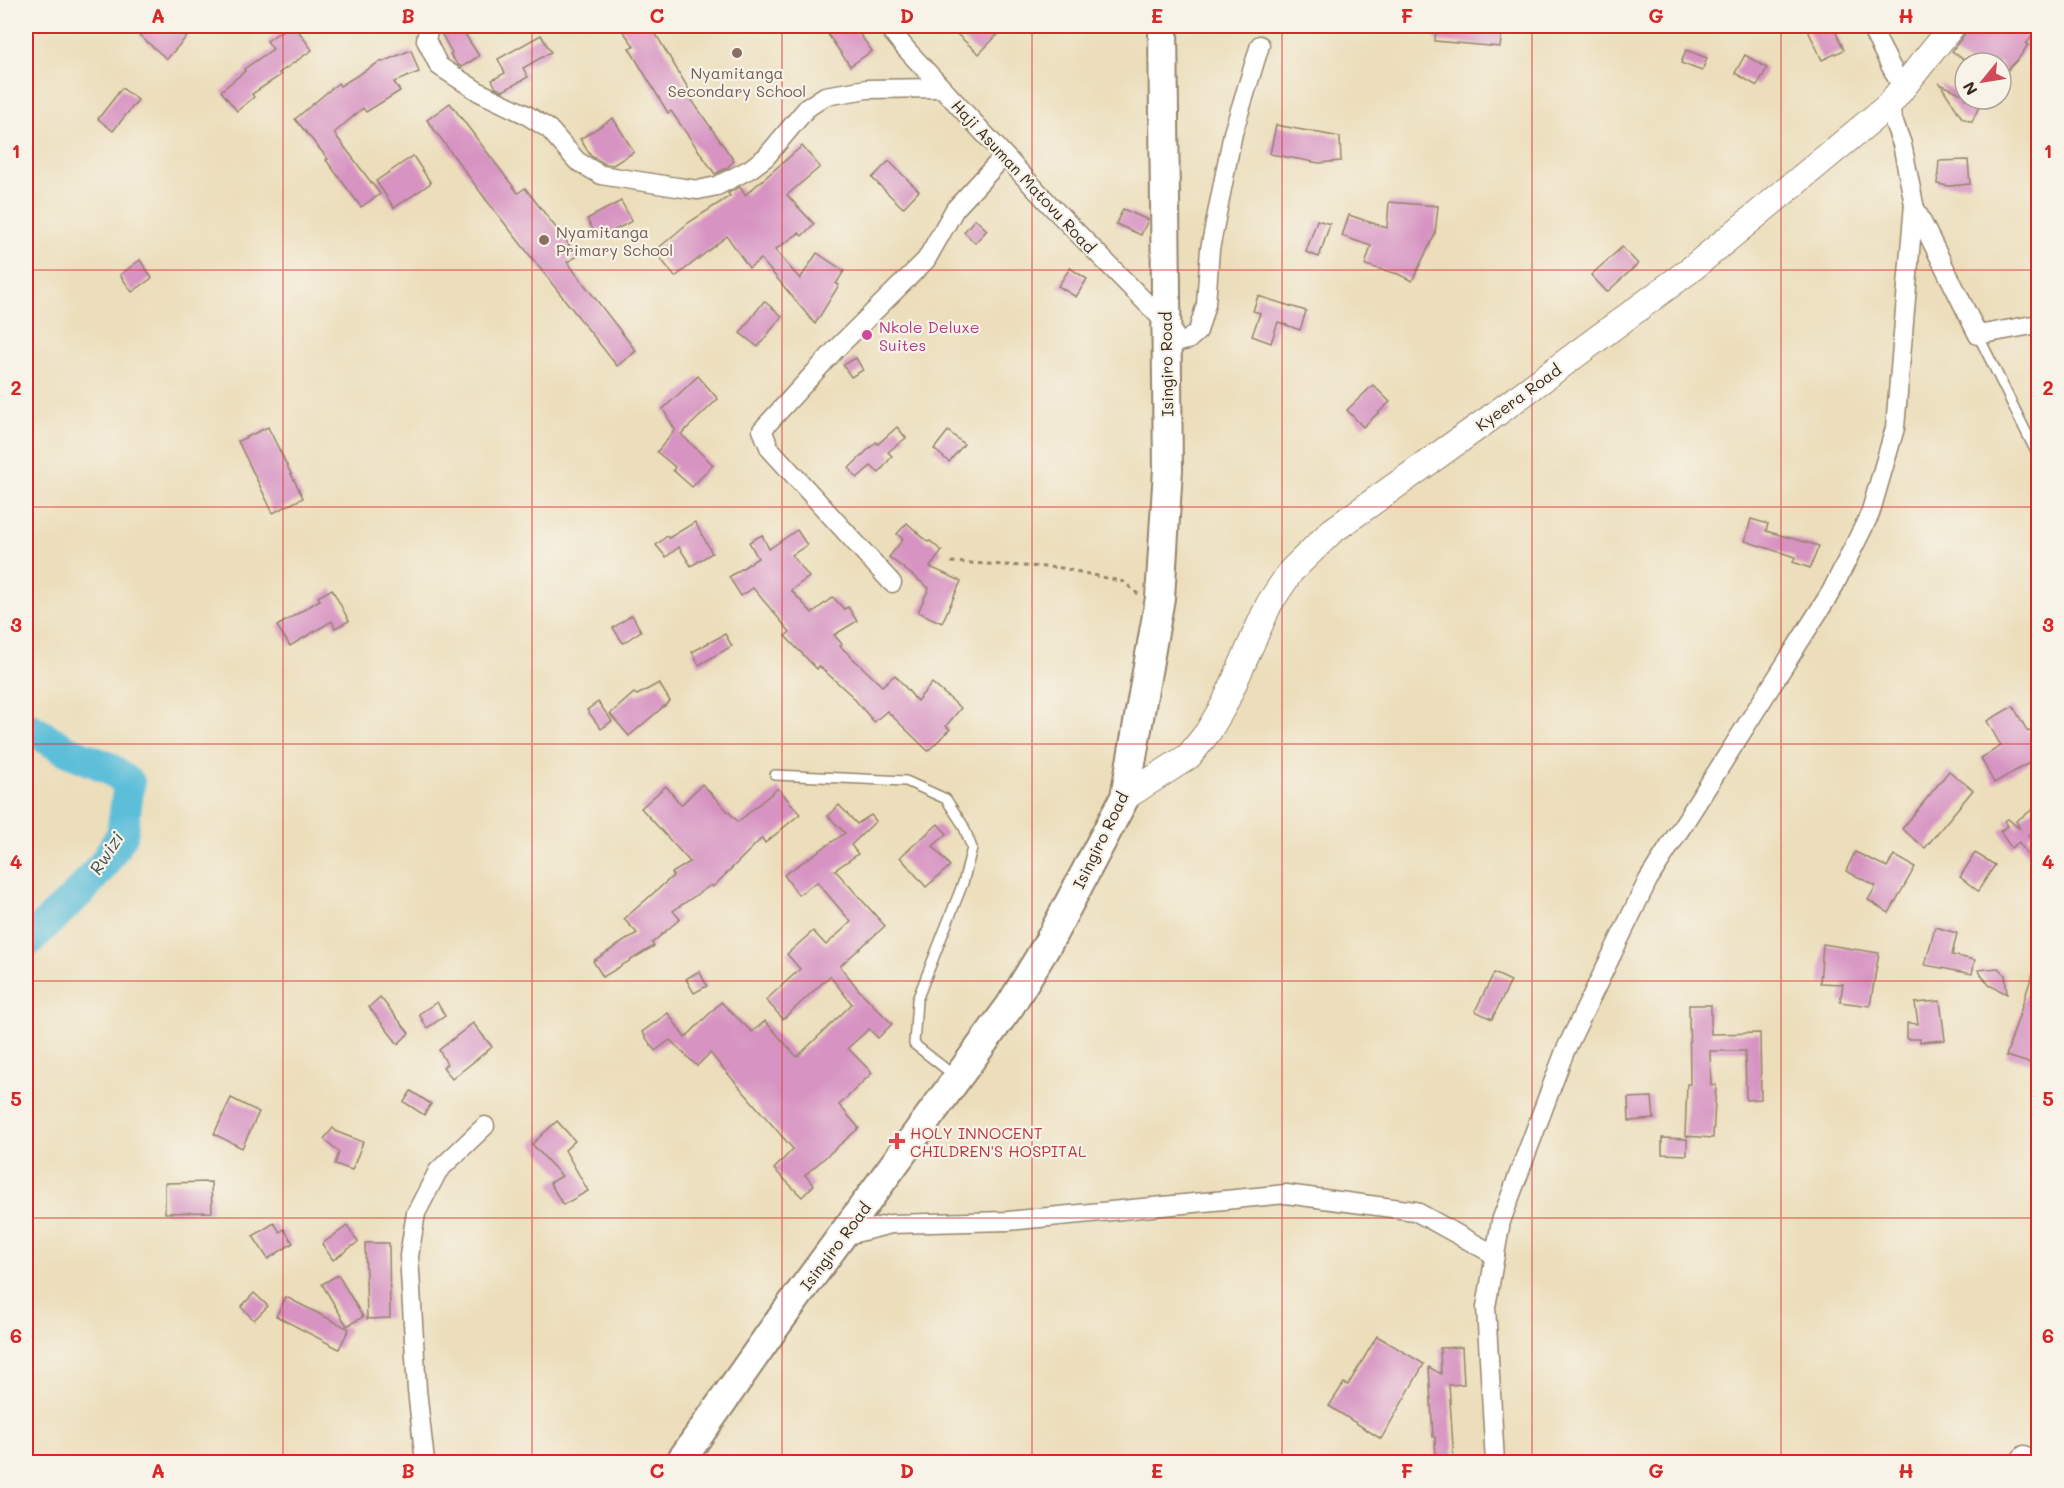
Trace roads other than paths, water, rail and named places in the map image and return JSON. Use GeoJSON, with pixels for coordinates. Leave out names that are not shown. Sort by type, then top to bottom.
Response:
{"type":"FeatureCollection","features":[{"type":"Feature","properties":{"kind":"main road","name":"Isingiro Road"},"geometry":{"type":"LineString","coordinates":[[680,1462],[772,1331],[1010,1006],[1047,945],[1125,797],[1158,610],[1168,469],[1163,26]]}},
{"type":"Feature","properties":{"kind":"main road","name":"Kyeera Road"},"geometry":{"type":"LineString","coordinates":[[1125,797],[1189,756],[1208,732],[1224,705],[1269,604],[1291,571],[1332,531],[1489,419],[1690,270],[1896,98],[1952,26]]}},
{"type":"Feature","properties":{"kind":"street"},"geometry":{"type":"LineString","coordinates":[[429,26],[426,40],[439,66],[478,92],[525,114],[549,129],[577,161],[601,175],[698,190],[717,186],[750,169],[766,157],[807,108],[825,96],[867,89],[942,88]]}},
{"type":"Feature","properties":{"kind":"street","name":"Haji Asuman Matovu Road"},"geometry":{"type":"LineString","coordinates":[[887,26],[1004,156],[1165,322],[1179,342],[1188,340],[1198,331],[1206,304],[1210,249],[1233,133],[1260,45]]}},
{"type":"Feature","properties":{"kind":"street"},"geometry":{"type":"LineString","coordinates":[[1870,26],[1896,98],[1914,204],[1978,335],[2038,324]]}},
{"type":"Feature","properties":{"kind":"street"},"geometry":{"type":"LineString","coordinates":[[892,583],[770,449],[762,430],[837,348],[926,260],[955,209],[1004,156]]}},
{"type":"Feature","properties":{"kind":"street"},"geometry":{"type":"LineString","coordinates":[[1495,1462],[1486,1307],[1501,1221],[1564,1051],[1648,880],[1831,592],[1870,514],[1895,428],[1914,204]]}},
{"type":"Feature","properties":{"kind":"street"},"geometry":{"type":"LineString","coordinates":[[425,1462],[417,1390],[410,1256],[416,1213],[438,1172],[485,1126]]}},
{"type":"Feature","properties":{"kind":"street"},"geometry":{"type":"LineString","coordinates":[[843,1236],[891,1224],[1008,1221],[1286,1194],[1415,1211],[1495,1255]]}},
{"type":"Feature","properties":{"kind":"lane"},"geometry":{"type":"LineString","coordinates":[[1978,335],[2038,456]]}},
{"type":"Feature","properties":{"kind":"lane"},"geometry":{"type":"LineString","coordinates":[[775,775],[906,781],[946,799],[963,825],[972,848],[963,883],[917,1000],[914,1044],[958,1078]]}},
{"type":"Feature","properties":{"kind":"waterway","name":"Rwizi"},"geometry":{"type":"LineString","coordinates":[[26,726],[66,750],[109,768],[129,783],[122,835],[103,865],[82,890],[26,943]]}},
{"type":"Feature","properties":{"kind":"place","name":"Nyamitanga Secondary School"},"geometry":{"type":"Point","coordinates":[737,53]}},
{"type":"Feature","properties":{"kind":"place","name":"Nyamitanga Primary School"},"geometry":{"type":"Point","coordinates":[544,240]}},
{"type":"Feature","properties":{"kind":"place","name":"Nkole Deluxe Suites"},"geometry":{"type":"Point","coordinates":[867,335]}},
{"type":"Feature","properties":{"kind":"place","name":"HOLY INNOCENT CHILDREN'S HOSPITAL"},"geometry":{"type":"Point","coordinates":[897,1141]}}]}
